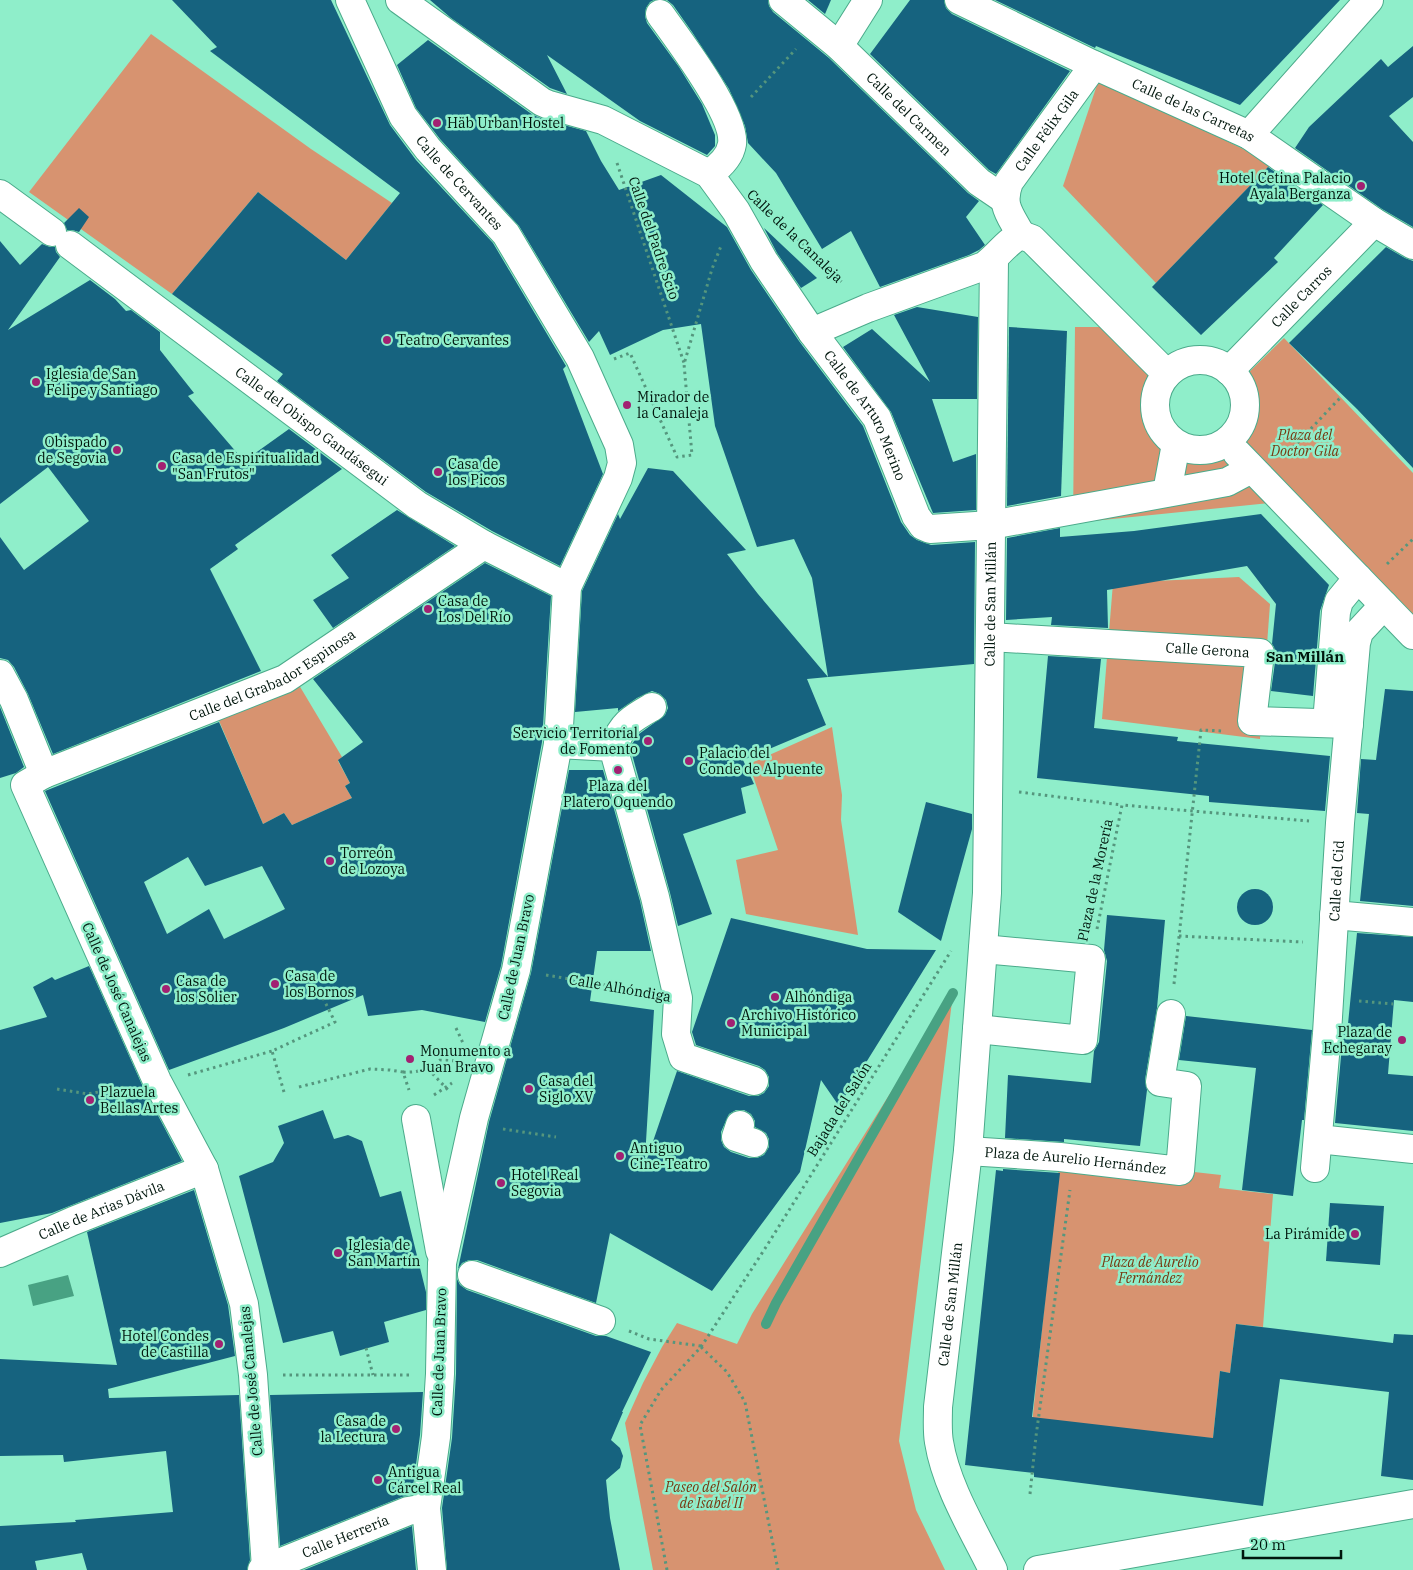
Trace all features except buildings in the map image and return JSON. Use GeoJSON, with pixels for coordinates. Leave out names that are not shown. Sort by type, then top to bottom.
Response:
{"type":"FeatureCollection","features":[{"type":"Feature","properties":{"kind":"street","name":"Calle de Cervantes"},"geometry":{"type":"LineString","coordinates":[[350,0],[403,116],[428,149],[506,234],[580,358]]}},
{"type":"Feature","properties":{"kind":"street","name":"Calle de Arturo Merino"},"geometry":{"type":"LineString","coordinates":[[400,0],[549,105],[603,120],[709,174],[736,211],[764,261],[812,332],[877,418],[916,516],[923,526],[930,529],[991,524],[1227,482],[1242,474],[1256,473]]}},
{"type":"Feature","properties":{"kind":"street","name":"Calle del Carmen"},"geometry":{"type":"LineString","coordinates":[[783,0],[839,46],[979,182],[1004,199]]}},
{"type":"Feature","properties":{"kind":"street"},"geometry":{"type":"LineString","coordinates":[[839,46],[868,0]]}},
{"type":"Feature","properties":{"kind":"street","name":"Calle de las Carretas"},"geometry":{"type":"LineString","coordinates":[[959,0],[1094,65],[1249,135],[1374,222],[1413,245]]}},
{"type":"Feature","properties":{"kind":"street"},"geometry":{"type":"LineString","coordinates":[[1249,135],[1369,0]]}},
{"type":"Feature","properties":{"kind":"street"},"geometry":{"type":"LineString","coordinates":[[660,14],[706,81],[728,121],[732,135],[732,145],[728,155],[721,164],[709,174]]}},
{"type":"Feature","properties":{"kind":"street","name":"Calle Félix Gila"},"geometry":{"type":"LineString","coordinates":[[1004,199],[1010,182],[1020,166],[1094,65]]}},
{"type":"Feature","properties":{"kind":"street","name":"Calle del Obispo Gandásegui"},"geometry":{"type":"LineString","coordinates":[[0,194],[259,385],[417,505],[484,545],[567,587]]}},
{"type":"Feature","properties":{"kind":"street"},"geometry":{"type":"LineString","coordinates":[[1004,199],[1006,209],[1021,235],[1032,239],[1167,374]]}},
{"type":"Feature","properties":{"kind":"street","name":"Calle Carros"},"geometry":{"type":"LineString","coordinates":[[1229,371],[1374,222]]}},
{"type":"Feature","properties":{"kind":"street"},"geometry":{"type":"LineString","coordinates":[[812,332],[868,308],[984,266],[994,259],[1011,241],[1021,235]]}},
{"type":"Feature","properties":{"kind":"street","name":"Calle de San Millán"},"geometry":{"type":"LineString","coordinates":[[993,1570],[953,1487],[942,1455],[938,1407],[968,1150],[988,893],[994,259]]}},
{"type":"Feature","properties":{"kind":"street","name":"Calle de Juan Bravo"},"geometry":{"type":"LineString","coordinates":[[432,1570],[426,1508],[436,1437],[440,1374],[473,1123],[516,970],[558,744],[567,587],[618,478],[622,463],[619,445],[580,358]]}},
{"type":"Feature","properties":{"kind":"street"},"geometry":{"type":"LineString","coordinates":[[1204,360],[1217,364],[1229,371],[1238,381],[1244,393],[1245,407],[1242,420],[1236,432],[1226,442],[1215,448],[1202,450],[1188,449],[1176,444],[1166,435],[1159,424],[1155,411],[1155,397],[1159,385],[1167,374],[1178,366],[1191,361],[1204,360]]}},
{"type":"Feature","properties":{"kind":"street"},"geometry":{"type":"LineString","coordinates":[[1226,442],[1413,635]]}},
{"type":"Feature","properties":{"kind":"street"},"geometry":{"type":"LineString","coordinates":[[1167,492],[1176,444]]}},
{"type":"Feature","properties":{"kind":"street","name":"Calle del Grabador Espinosa"},"geometry":{"type":"LineString","coordinates":[[77,903],[25,785],[44,774],[286,679],[484,545]]}},
{"type":"Feature","properties":{"kind":"street","name":"Calle del Cid"},"geometry":{"type":"LineString","coordinates":[[1316,1168],[1340,823],[1336,612],[1339,601],[1361,581]]}},
{"type":"Feature","properties":{"kind":"street","name":"Calle del Cid"},"geometry":{"type":"LineString","coordinates":[[1338,723],[1359,632],[1384,605]]}},
{"type":"Feature","properties":{"kind":"street","name":"Calle Gerona"},"geometry":{"type":"LineString","coordinates":[[990,637],[1260,653],[1252,721]]}},
{"type":"Feature","properties":{"kind":"street"},"geometry":{"type":"LineString","coordinates":[[0,674],[14,700],[44,774]]}},
{"type":"Feature","properties":{"kind":"street"},"geometry":{"type":"LineString","coordinates":[[652,707],[622,728],[613,746],[642,845],[678,998]]}},
{"type":"Feature","properties":{"kind":"street"},"geometry":{"type":"LineString","coordinates":[[1252,721],[1338,723]]}},
{"type":"Feature","properties":{"kind":"street"},"geometry":{"type":"LineString","coordinates":[[558,744],[613,746]]}},
{"type":"Feature","properties":{"kind":"street","name":"Calle de José Canalejas"},"geometry":{"type":"LineString","coordinates":[[77,903],[157,1081],[204,1169],[244,1304],[253,1375],[264,1569]]}},
{"type":"Feature","properties":{"kind":"street"},"geometry":{"type":"LineString","coordinates":[[1334,915],[1413,922]]}},
{"type":"Feature","properties":{"kind":"street"},"geometry":{"type":"LineString","coordinates":[[977,1029],[1083,1040],[1091,959],[983,949]]}},
{"type":"Feature","properties":{"kind":"street","name":"Calle Alhóndiga"},"geometry":{"type":"LineString","coordinates":[[678,998],[676,1034],[684,1057],[754,1081]]}},
{"type":"Feature","properties":{"kind":"street","name":"Plaza de Aurelio Hernández"},"geometry":{"type":"LineString","coordinates":[[968,1150],[1075,1159],[1180,1171],[1187,1086],[1160,1082],[1170,1014]]}},
{"type":"Feature","properties":{"kind":"street"},"geometry":{"type":"LineString","coordinates":[[414,1108],[455,1268],[601,1321]]}},
{"type":"Feature","properties":{"kind":"street"},"geometry":{"type":"LineString","coordinates":[[1318,1140],[1413,1149]]}},
{"type":"Feature","properties":{"kind":"street","name":"Calle de Arias Dávila"},"geometry":{"type":"LineString","coordinates":[[0,1253],[73,1221],[204,1169]]}},
{"type":"Feature","properties":{"kind":"street"},"geometry":{"type":"LineString","coordinates":[[1038,1570],[1066,1567],[1410,1505]]}},
{"type":"Feature","properties":{"kind":"street","name":"Calle Herrería"},"geometry":{"type":"LineString","coordinates":[[264,1569],[408,1511],[426,1508]]}},
{"type":"Feature","properties":{"kind":"path"},"geometry":{"type":"LineString","coordinates":[[728,121],[817,26]]}},
{"type":"Feature","properties":{"kind":"path","name":"Calle del Padre Scio"},"geometry":{"type":"LineString","coordinates":[[603,120],[684,364]]}},
{"type":"Feature","properties":{"kind":"path"},"geometry":{"type":"LineString","coordinates":[[580,358],[614,359],[630,353],[677,457],[692,455],[684,364],[712,269],[736,211]]}},
{"type":"Feature","properties":{"kind":"path","name":"Calle de la Canaleja"},"geometry":{"type":"LineString","coordinates":[[777,219],[868,308]]}},
{"type":"Feature","properties":{"kind":"path"},"geometry":{"type":"LineString","coordinates":[[1256,473],[1340,398]]}},
{"type":"Feature","properties":{"kind":"path"},"geometry":{"type":"LineString","coordinates":[[1361,581],[1413,539]]}},
{"type":"Feature","properties":{"kind":"path"},"geometry":{"type":"LineString","coordinates":[[1170,1014],[1202,730],[1247,732],[1252,721]]}},
{"type":"Feature","properties":{"kind":"path","name":"Plaza de la Morería"},"geometry":{"type":"LineString","coordinates":[[989,788],[1122,805],[1340,823]]}},
{"type":"Feature","properties":{"kind":"path","name":"Plaza de la Morería"},"geometry":{"type":"LineString","coordinates":[[1091,959],[1122,805]]}},
{"type":"Feature","properties":{"kind":"path"},"geometry":{"type":"LineString","coordinates":[[1179,936],[1332,944]]}},
{"type":"Feature","properties":{"kind":"path","name":"Bajada del Salón"},"geometry":{"type":"LineString","coordinates":[[701,1346],[766,1247],[956,944]]}},
{"type":"Feature","properties":{"kind":"path","name":"Calle Alhóndiga"},"geometry":{"type":"LineString","coordinates":[[516,970],[678,998]]}},
{"type":"Feature","properties":{"kind":"path"},"geometry":{"type":"LineString","coordinates":[[57,1089],[88,1094],[187,1076],[272,1051],[335,1022],[321,994]]}},
{"type":"Feature","properties":{"kind":"path"},"geometry":{"type":"LineString","coordinates":[[1350,1000],[1393,1004]]}},
{"type":"Feature","properties":{"kind":"path"},"geometry":{"type":"LineString","coordinates":[[272,1051],[284,1092]]}},
{"type":"Feature","properties":{"kind":"path"},"geometry":{"type":"LineString","coordinates":[[299,1087],[370,1069],[418,1072],[428,1069],[440,1060],[451,1060]]}},
{"type":"Feature","properties":{"kind":"path"},"geometry":{"type":"LineString","coordinates":[[428,1069],[441,1082]]}},
{"type":"Feature","properties":{"kind":"path"},"geometry":{"type":"LineString","coordinates":[[403,1072],[414,1108]]}},
{"type":"Feature","properties":{"kind":"path"},"geometry":{"type":"LineString","coordinates":[[473,1123],[556,1138]]}},
{"type":"Feature","properties":{"kind":"path"},"geometry":{"type":"LineString","coordinates":[[1030,1494],[1065,1216],[1075,1159]]}},
{"type":"Feature","properties":{"kind":"path"},"geometry":{"type":"LineString","coordinates":[[649,1339],[701,1346],[727,1372],[745,1402],[778,1570]]}},
{"type":"Feature","properties":{"kind":"path"},"geometry":{"type":"LineString","coordinates":[[667,1570],[640,1425],[661,1390],[701,1346]]}},
{"type":"Feature","properties":{"kind":"path"},"geometry":{"type":"LineString","coordinates":[[366,1348],[373,1375]]}},
{"type":"Feature","properties":{"kind":"path"},"geometry":{"type":"LineString","coordinates":[[314,1375],[389,1375]]}},
{"type":"Feature","properties":{"kind":"green space"},"geometry":{"type":"Polygon","coordinates":[[[151,34],[311,149],[392,203],[346,260],[258,192],[172,294],[29,192],[151,34]]]}},
{"type":"Feature","properties":{"kind":"green space"},"geometry":{"type":"Polygon","coordinates":[[[1099,79],[1272,163],[1156,283],[1063,186],[1099,79]]]}},
{"type":"Feature","properties":{"kind":"green space","name":"Plaza del Doctor Gila"},"geometry":{"type":"Polygon","coordinates":[[[1075,327],[1106,327],[1152,374],[1145,389],[1146,413],[1156,440],[1181,459],[1208,461],[1224,455],[1246,437],[1255,413],[1254,393],[1248,373],[1284,338],[1413,473],[1413,620],[1299,500],[1073,523],[1075,327]]]}},
{"type":"Feature","properties":{"kind":"green space"},"geometry":{"type":"Polygon","coordinates":[[[1239,577],[1270,604],[1260,739],[1102,719],[1113,583],[1239,577]]]}},
{"type":"Feature","properties":{"kind":"green space"},"geometry":{"type":"Polygon","coordinates":[[[299,685],[342,757],[338,761],[350,783],[345,786],[352,798],[292,825],[284,813],[263,824],[217,716],[299,685]]]}},
{"type":"Feature","properties":{"kind":"green space"},"geometry":{"type":"Polygon","coordinates":[[[832,727],[842,795],[841,820],[858,935],[746,914],[736,860],[778,850],[749,764],[832,727]]]}},
{"type":"Feature","properties":{"kind":"green space","name":"Paseo del Salón de Isabel II"},"geometry":{"type":"Polygon","coordinates":[[[953,993],[899,1441],[916,1510],[945,1570],[653,1570],[625,1423],[643,1383],[677,1323],[737,1344],[752,1314],[953,993]]]}},
{"type":"Feature","properties":{"kind":"green space","name":"Plaza de Aurelio Fernández"},"geometry":{"type":"Polygon","coordinates":[[[1060,1157],[1221,1175],[1219,1188],[1273,1194],[1263,1327],[1236,1324],[1230,1373],[1220,1371],[1213,1438],[1031,1433],[1060,1157]]]}},
{"type":"Feature","properties":{"kind":"shaded area"},"geometry":{"type":"Polygon","coordinates":[[[68,1275],[74,1296],[33,1306],[28,1285],[68,1275]]]}},
{"type":"Feature","properties":{"kind":"waterway"},"geometry":{"type":"LineString","coordinates":[[766,1324],[776,1303],[953,993]]}},
{"type":"Feature","properties":{"kind":"place","name":"Häb Urban Hostel"},"geometry":{"type":"Point","coordinates":[437,123]}},
{"type":"Feature","properties":{"kind":"place","name":"Hotel Cetina Palacio Ayala Berganza"},"geometry":{"type":"Point","coordinates":[1361,186]}},
{"type":"Feature","properties":{"kind":"place","name":"Teatro Cervantes"},"geometry":{"type":"Point","coordinates":[387,340]}},
{"type":"Feature","properties":{"kind":"place","name":"Iglesia de San Felipe y Santiago"},"geometry":{"type":"Point","coordinates":[36,382]}},
{"type":"Feature","properties":{"kind":"place","name":"Mirador de la Canaleja"},"geometry":{"type":"Point","coordinates":[627,405]}},
{"type":"Feature","properties":{"kind":"place","name":"Obispado de Segovia"},"geometry":{"type":"Point","coordinates":[117,450]}},
{"type":"Feature","properties":{"kind":"place","name":"Casa de Espiritualidad \"San Frutos\""},"geometry":{"type":"Point","coordinates":[162,466]}},
{"type":"Feature","properties":{"kind":"place","name":"Casa de los Picos"},"geometry":{"type":"Point","coordinates":[438,472]}},
{"type":"Feature","properties":{"kind":"place","name":"Casa de Los Del Río"},"geometry":{"type":"Point","coordinates":[428,609]}},
{"type":"Feature","properties":{"kind":"place","name":"Servicio Territorial de Fomento"},"geometry":{"type":"Point","coordinates":[648,741]}},
{"type":"Feature","properties":{"kind":"place","name":"Palacio del Conde de Alpuente"},"geometry":{"type":"Point","coordinates":[689,761]}},
{"type":"Feature","properties":{"kind":"place","name":"Plaza del Platero Oquendo"},"geometry":{"type":"Point","coordinates":[618,770]}},
{"type":"Feature","properties":{"kind":"place","name":"Torreón de Lozoya"},"geometry":{"type":"Point","coordinates":[330,861]}},
{"type":"Feature","properties":{"kind":"place","name":"Casa de los Bornos"},"geometry":{"type":"Point","coordinates":[275,984]}},
{"type":"Feature","properties":{"kind":"place","name":"Casa de los Solier"},"geometry":{"type":"Point","coordinates":[166,989]}},
{"type":"Feature","properties":{"kind":"place","name":"Alhóndiga"},"geometry":{"type":"Point","coordinates":[775,997]}},
{"type":"Feature","properties":{"kind":"place","name":"Archivo Histórico Municipal"},"geometry":{"type":"Point","coordinates":[731,1023]}},
{"type":"Feature","properties":{"kind":"place","name":"Plaza de Echegaray"},"geometry":{"type":"Point","coordinates":[1402,1040]}},
{"type":"Feature","properties":{"kind":"place","name":"Monumento a Juan Bravo"},"geometry":{"type":"Point","coordinates":[410,1059]}},
{"type":"Feature","properties":{"kind":"place","name":"Casa del Siglo XV"},"geometry":{"type":"Point","coordinates":[529,1089]}},
{"type":"Feature","properties":{"kind":"place","name":"Plazuela Bellas Artes"},"geometry":{"type":"Point","coordinates":[90,1100]}},
{"type":"Feature","properties":{"kind":"place","name":"Antiguo Cine-Teatro"},"geometry":{"type":"Point","coordinates":[620,1156]}},
{"type":"Feature","properties":{"kind":"place","name":"Hotel Real Segovia"},"geometry":{"type":"Point","coordinates":[501,1183]}},
{"type":"Feature","properties":{"kind":"place","name":"La Pirámide"},"geometry":{"type":"Point","coordinates":[1355,1234]}},
{"type":"Feature","properties":{"kind":"place","name":"Iglesia de San Martín"},"geometry":{"type":"Point","coordinates":[338,1253]}},
{"type":"Feature","properties":{"kind":"place","name":"Hotel Condes de Castilla"},"geometry":{"type":"Point","coordinates":[219,1344]}},
{"type":"Feature","properties":{"kind":"place","name":"Casa de la Lectura"},"geometry":{"type":"Point","coordinates":[396,1429]}},
{"type":"Feature","properties":{"kind":"place","name":"Antigua Cárcel Real"},"geometry":{"type":"Point","coordinates":[378,1480]}},
{"type":"Feature","properties":{"kind":"district","name":"San Millán"},"geometry":{"type":"Point","coordinates":[1305,657]}}]}
